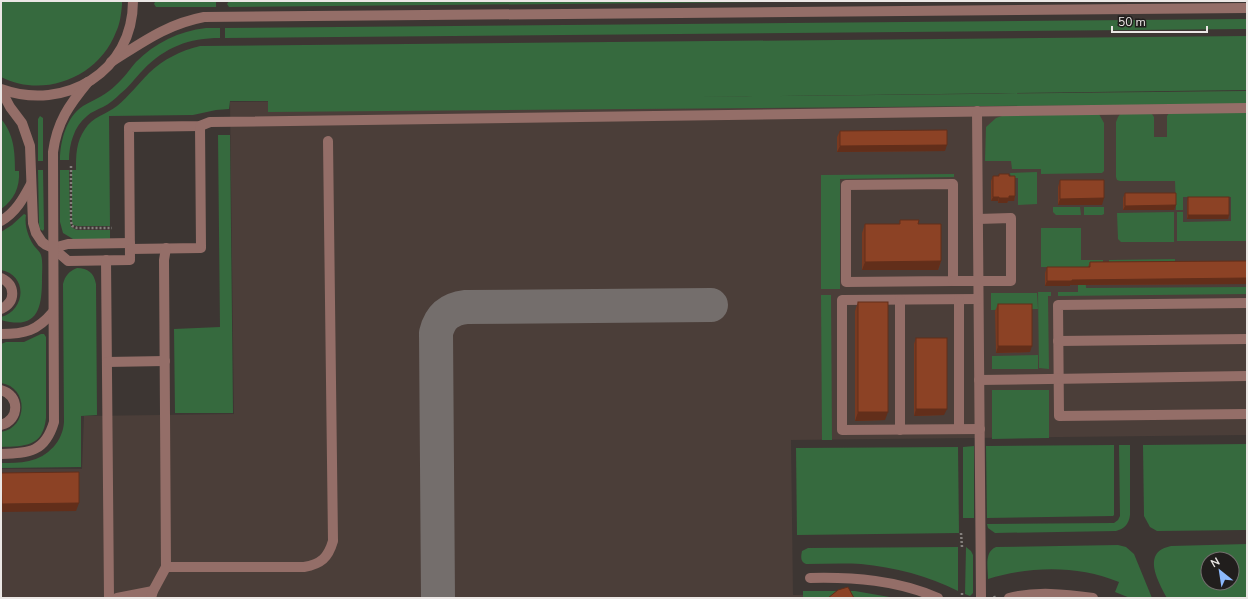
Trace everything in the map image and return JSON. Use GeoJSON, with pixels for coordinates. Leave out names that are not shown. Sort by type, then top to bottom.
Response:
{"type":"FeatureCollection","features":[{"type":"Feature","properties":{"kind":"street"},"geometry":{"type":"LineString","coordinates":[[1,89],[20,94],[40,96],[65,92],[88,82],[97,76],[118,54],[127,36],[132,16],[133,1]]}},
{"type":"Feature","properties":{"kind":"street"},"geometry":{"type":"LineString","coordinates":[[111,62],[164,29],[189,20],[204,17],[1247,8]]}},
{"type":"Feature","properties":{"kind":"street"},"geometry":{"type":"LineString","coordinates":[[1,454],[21,454],[36,449],[49,437],[54,422],[52,166],[54,140],[58,126],[67,110],[88,82]]}},
{"type":"Feature","properties":{"kind":"street"},"geometry":{"type":"LineString","coordinates":[[1,89],[10,107],[17,115],[30,146],[34,228],[42,242],[53,248],[68,261],[130,260],[129,127],[200,126],[210,122],[1247,108]]}},
{"type":"Feature","properties":{"kind":"street"},"geometry":{"type":"LineString","coordinates":[[977,111],[981,598]]}},
{"type":"Feature","properties":{"kind":"street"},"geometry":{"type":"LineString","coordinates":[[53,248],[68,244],[201,248],[200,126]]}},
{"type":"Feature","properties":{"kind":"street"},"geometry":{"type":"LineString","coordinates":[[166,567],[304,567],[315,565],[325,558],[330,552],[333,541],[328,141]]}},
{"type":"Feature","properties":{"kind":"street"},"geometry":{"type":"LineString","coordinates":[[1,221],[22,201],[32,182]]}},
{"type":"Feature","properties":{"kind":"street"},"geometry":{"type":"LineString","coordinates":[[953,281],[953,184],[846,185],[846,282],[1011,281],[1010,218],[978,219]]}},
{"type":"Feature","properties":{"kind":"street"},"geometry":{"type":"LineString","coordinates":[[117,598],[152,595],[166,567],[164,260],[166,248]]}},
{"type":"Feature","properties":{"kind":"street"},"geometry":{"type":"LineString","coordinates":[[106,260],[109,598]]}},
{"type":"Feature","properties":{"kind":"street"},"geometry":{"type":"LineString","coordinates":[[1,278],[9,283],[13,291],[9,304],[1,309]]}},
{"type":"Feature","properties":{"kind":"street"},"geometry":{"type":"LineString","coordinates":[[978,300],[842,300],[842,430],[980,429]]}},
{"type":"Feature","properties":{"kind":"street"},"geometry":{"type":"LineString","coordinates":[[900,300],[900,430]]}},
{"type":"Feature","properties":{"kind":"street"},"geometry":{"type":"LineString","coordinates":[[959,300],[959,430]]}},
{"type":"Feature","properties":{"kind":"street"},"geometry":{"type":"LineString","coordinates":[[1247,303],[1058,305],[1059,416],[1247,414]]}},
{"type":"Feature","properties":{"kind":"street"},"geometry":{"type":"LineString","coordinates":[[1,334],[19,334],[32,330],[47,319],[53,312]]}},
{"type":"Feature","properties":{"kind":"street"},"geometry":{"type":"LineString","coordinates":[[1058,340],[1247,339]]}},
{"type":"Feature","properties":{"kind":"street"},"geometry":{"type":"LineString","coordinates":[[107,362],[165,361]]}},
{"type":"Feature","properties":{"kind":"street"},"geometry":{"type":"LineString","coordinates":[[979,380],[1247,376]]}},
{"type":"Feature","properties":{"kind":"street"},"geometry":{"type":"LineString","coordinates":[[1,390],[8,392],[14,400],[16,410],[12,419],[1,425]]}},
{"type":"Feature","properties":{"kind":"street"},"geometry":{"type":"LineString","coordinates":[[810,578],[856,578],[880,581],[905,587],[938,598]]}},
{"type":"Feature","properties":{"kind":"street"},"geometry":{"type":"LineString","coordinates":[[1009,598],[1048,594],[1069,594],[1093,598]]}},
{"type":"Feature","properties":{"kind":"path"},"geometry":{"type":"LineString","coordinates":[[70,166],[72,226],[77,228],[112,228]]}},
{"type":"Feature","properties":{"kind":"path"},"geometry":{"type":"LineString","coordinates":[[961,533],[962,547]]}},
{"type":"Feature","properties":{"kind":"path"},"geometry":{"type":"LineString","coordinates":[[962,593],[962,598]]}},
{"type":"Feature","properties":{"kind":"shaded area"},"geometry":{"type":"Polygon","coordinates":[[[1247,91],[1247,435],[791,440],[793,595],[847,594],[860,598],[1,598],[1,469],[82,469],[84,416],[234,414],[230,102],[1247,91]]]}},
{"type":"Feature","properties":{"kind":"green space"},"geometry":{"type":"Polygon","coordinates":[[[1,1],[122,1],[122,5],[117,29],[108,48],[97,61],[83,72],[68,80],[35,86],[18,83],[1,77],[1,1]]]}},
{"type":"Feature","properties":{"kind":"green space"},"geometry":{"type":"Polygon","coordinates":[[[229,1],[871,1],[229,7],[227,4],[229,1]]]}},
{"type":"Feature","properties":{"kind":"green space"},"geometry":{"type":"Polygon","coordinates":[[[155,2],[216,2],[216,7],[156,7],[154,4],[155,2]]]}},
{"type":"Feature","properties":{"kind":"green space"},"geometry":{"type":"Polygon","coordinates":[[[1247,19],[1247,29],[225,38],[225,28],[1247,19]]]}},
{"type":"Feature","properties":{"kind":"green space"},"geometry":{"type":"Polygon","coordinates":[[[206,28],[220,28],[220,38],[209,38],[188,42],[178,45],[160,55],[151,62],[114,100],[90,113],[82,120],[73,136],[69,160],[60,160],[61,146],[65,130],[68,123],[77,111],[104,94],[122,80],[136,62],[151,49],[177,35],[206,28]]]}},
{"type":"Feature","properties":{"kind":"green space"},"geometry":{"type":"Polygon","coordinates":[[[1247,36],[1247,90],[693,97],[1247,91],[1247,104],[268,112],[268,101],[230,101],[229,109],[193,115],[109,116],[110,226],[77,226],[73,225],[72,221],[72,170],[76,170],[76,154],[78,144],[88,125],[117,106],[149,73],[160,64],[179,53],[200,46],[1247,36]]]}},
{"type":"Feature","properties":{"kind":"green space"},"geometry":{"type":"Polygon","coordinates":[[[1247,112],[1247,241],[1177,241],[1177,212],[1183,212],[1183,222],[1231,221],[1231,197],[1183,197],[1183,210],[1176,210],[1175,181],[1117,180],[1116,122],[1118,117],[1121,113],[1152,114],[1154,117],[1154,137],[1167,137],[1167,116],[1169,113],[1247,112]]]}},
{"type":"Feature","properties":{"kind":"green space"},"geometry":{"type":"Polygon","coordinates":[[[1099,114],[1104,123],[1104,171],[1102,173],[1041,174],[1041,169],[1012,169],[1011,161],[985,161],[986,127],[996,118],[1002,116],[1099,114]]]}},
{"type":"Feature","properties":{"kind":"green space"},"geometry":{"type":"Polygon","coordinates":[[[40,116],[43,118],[43,161],[38,161],[38,119],[40,116]]]}},
{"type":"Feature","properties":{"kind":"green space"},"geometry":{"type":"Polygon","coordinates":[[[1,119],[11,137],[15,157],[15,171],[19,171],[19,177],[17,188],[13,197],[1,209],[1,119]]]}},
{"type":"Feature","properties":{"kind":"green space"},"geometry":{"type":"Polygon","coordinates":[[[218,135],[230,135],[233,413],[175,413],[174,329],[220,327],[218,135]]]}},
{"type":"Feature","properties":{"kind":"green space"},"geometry":{"type":"Polygon","coordinates":[[[38,170],[43,170],[43,231],[40,229],[39,224],[38,170]]]}},
{"type":"Feature","properties":{"kind":"green space"},"geometry":{"type":"Polygon","coordinates":[[[60,170],[69,170],[71,227],[77,230],[110,230],[110,239],[73,239],[63,233],[60,222],[60,170]]]}},
{"type":"Feature","properties":{"kind":"green space"},"geometry":{"type":"Polygon","coordinates":[[[1037,172],[1037,204],[1018,205],[1018,178],[1011,178],[1010,173],[1037,172]]]}},
{"type":"Feature","properties":{"kind":"green space"},"geometry":{"type":"Polygon","coordinates":[[[954,174],[954,177],[840,179],[840,289],[821,289],[821,175],[954,174]]]}},
{"type":"Feature","properties":{"kind":"green space"},"geometry":{"type":"Polygon","coordinates":[[[1053,207],[1080,207],[1081,215],[1056,215],[1053,212],[1053,207]]]}},
{"type":"Feature","properties":{"kind":"green space"},"geometry":{"type":"Polygon","coordinates":[[[1084,207],[1104,207],[1104,214],[1084,215],[1084,207]]]}},
{"type":"Feature","properties":{"kind":"green space"},"geometry":{"type":"Polygon","coordinates":[[[1174,212],[1174,242],[1121,242],[1118,239],[1117,213],[1174,212]]]}},
{"type":"Feature","properties":{"kind":"green space"},"geometry":{"type":"Polygon","coordinates":[[[24,214],[26,215],[26,228],[29,236],[42,257],[41,300],[39,308],[30,320],[13,322],[1,320],[1,317],[9,313],[15,307],[19,300],[20,293],[16,278],[10,273],[1,270],[1,232],[12,225],[24,214]]]}},
{"type":"Feature","properties":{"kind":"green space"},"geometry":{"type":"Polygon","coordinates":[[[1041,228],[1081,228],[1081,260],[1103,260],[1103,267],[1085,267],[1086,288],[1247,287],[1247,294],[1058,296],[1058,292],[1078,292],[1078,267],[1041,267],[1041,228]]]}},
{"type":"Feature","properties":{"kind":"green space"},"geometry":{"type":"Polygon","coordinates":[[[1175,259],[1175,265],[1109,266],[1109,260],[1175,259]]]}},
{"type":"Feature","properties":{"kind":"green space"},"geometry":{"type":"Polygon","coordinates":[[[77,268],[90,272],[94,277],[96,284],[97,415],[81,416],[81,467],[1,468],[1,463],[26,462],[42,456],[53,447],[61,436],[64,422],[63,284],[68,274],[77,268]]]}},
{"type":"Feature","properties":{"kind":"green space"},"geometry":{"type":"Polygon","coordinates":[[[1038,292],[1051,292],[1051,296],[1048,296],[1049,369],[1039,368],[1038,292]]]}},
{"type":"Feature","properties":{"kind":"green space"},"geometry":{"type":"Polygon","coordinates":[[[991,293],[1037,293],[1038,309],[991,310],[991,293]]]}},
{"type":"Feature","properties":{"kind":"green space"},"geometry":{"type":"Polygon","coordinates":[[[821,295],[831,295],[832,440],[822,440],[821,295]]]}},
{"type":"Feature","properties":{"kind":"green space"},"geometry":{"type":"Polygon","coordinates":[[[44,334],[46,337],[46,418],[44,428],[37,440],[31,443],[18,446],[1,447],[1,432],[10,429],[16,423],[22,408],[17,392],[10,386],[1,383],[1,344],[6,342],[24,342],[44,334]]]}},
{"type":"Feature","properties":{"kind":"green space"},"geometry":{"type":"Polygon","coordinates":[[[1038,355],[1038,369],[992,369],[992,356],[1038,355]]]}},
{"type":"Feature","properties":{"kind":"green space"},"geometry":{"type":"Polygon","coordinates":[[[992,390],[1049,390],[1049,438],[992,439],[992,390]]]}},
{"type":"Feature","properties":{"kind":"green space"},"geometry":{"type":"Polygon","coordinates":[[[1247,444],[1247,530],[1157,531],[1150,527],[1144,516],[1143,445],[1247,444]]]}},
{"type":"Feature","properties":{"kind":"green space"},"geometry":{"type":"Polygon","coordinates":[[[1114,445],[1113,516],[987,518],[986,446],[1114,445]]]}},
{"type":"Feature","properties":{"kind":"green space"},"geometry":{"type":"Polygon","coordinates":[[[1119,445],[1130,445],[1130,515],[1126,526],[1116,531],[995,533],[988,528],[987,524],[1114,523],[1120,516],[1119,445]]]}},
{"type":"Feature","properties":{"kind":"green space"},"geometry":{"type":"Polygon","coordinates":[[[974,446],[974,518],[963,518],[963,447],[974,446]]]}},
{"type":"Feature","properties":{"kind":"green space"},"geometry":{"type":"Polygon","coordinates":[[[958,447],[959,533],[797,535],[796,448],[958,447]]]}},
{"type":"Feature","properties":{"kind":"green space"},"geometry":{"type":"Polygon","coordinates":[[[1247,544],[1247,598],[1167,598],[1156,576],[1154,568],[1156,554],[1162,549],[1171,546],[1247,544]]]}},
{"type":"Feature","properties":{"kind":"green space"},"geometry":{"type":"Polygon","coordinates":[[[1118,545],[1126,547],[1134,554],[1152,598],[1130,598],[1115,592],[1119,582],[1103,576],[1070,570],[1037,570],[988,579],[988,556],[992,549],[996,547],[1118,545]]]}},
{"type":"Feature","properties":{"kind":"green space"},"geometry":{"type":"Polygon","coordinates":[[[958,547],[958,591],[923,577],[886,567],[861,564],[806,564],[803,562],[801,557],[802,551],[808,548],[958,547]]]}},
{"type":"Feature","properties":{"kind":"green space"},"geometry":{"type":"Polygon","coordinates":[[[966,547],[973,555],[973,593],[970,596],[965,594],[966,547]]]}},
{"type":"Feature","properties":{"kind":"green space"},"geometry":{"type":"Polygon","coordinates":[[[803,591],[855,591],[895,598],[803,598],[803,591]]]}},
{"type":"Feature","properties":{"kind":"building"},"geometry":{"type":"Polygon","coordinates":[[[947,130],[947,145],[840,146],[840,131],[947,130]]]}},
{"type":"Feature","properties":{"kind":"building"},"geometry":{"type":"Polygon","coordinates":[[[999,174],[1009,174],[1009,176],[1015,176],[1015,196],[1009,196],[1009,198],[993,197],[993,176],[999,176],[999,174]]]}},
{"type":"Feature","properties":{"kind":"building"},"geometry":{"type":"Polygon","coordinates":[[[1060,180],[1104,180],[1104,198],[1060,199],[1060,180]]]}},
{"type":"Feature","properties":{"kind":"building"},"geometry":{"type":"Polygon","coordinates":[[[1125,193],[1176,193],[1176,205],[1125,206],[1125,193]]]}},
{"type":"Feature","properties":{"kind":"building"},"geometry":{"type":"Polygon","coordinates":[[[1188,197],[1229,197],[1229,215],[1188,215],[1188,197]]]}},
{"type":"Feature","properties":{"kind":"building"},"geometry":{"type":"Polygon","coordinates":[[[900,220],[919,220],[918,224],[941,224],[941,261],[865,262],[865,224],[900,224],[900,220]]]}},
{"type":"Feature","properties":{"kind":"building"},"geometry":{"type":"Polygon","coordinates":[[[1247,261],[1247,278],[1047,281],[1047,267],[1090,267],[1090,262],[1247,261]]]}},
{"type":"Feature","properties":{"kind":"building"},"geometry":{"type":"Polygon","coordinates":[[[858,302],[888,302],[888,412],[858,412],[858,302]]]}},
{"type":"Feature","properties":{"kind":"building"},"geometry":{"type":"Polygon","coordinates":[[[998,304],[1032,304],[1032,346],[998,346],[998,304]]]}},
{"type":"Feature","properties":{"kind":"building"},"geometry":{"type":"Polygon","coordinates":[[[916,338],[947,338],[947,409],[916,409],[916,338]]]}},
{"type":"Feature","properties":{"kind":"building"},"geometry":{"type":"Polygon","coordinates":[[[79,472],[79,503],[2,504],[1,473],[79,472]]]}},
{"type":"Feature","properties":{"kind":"building"},"geometry":{"type":"Polygon","coordinates":[[[848,587],[854,598],[828,598],[838,590],[848,587]]]}},
{"type":"Feature","properties":{"kind":"taxiway"},"geometry":{"type":"LineString","coordinates":[[438,598],[436,333],[443,318],[450,312],[466,307],[711,305]]}}]}
